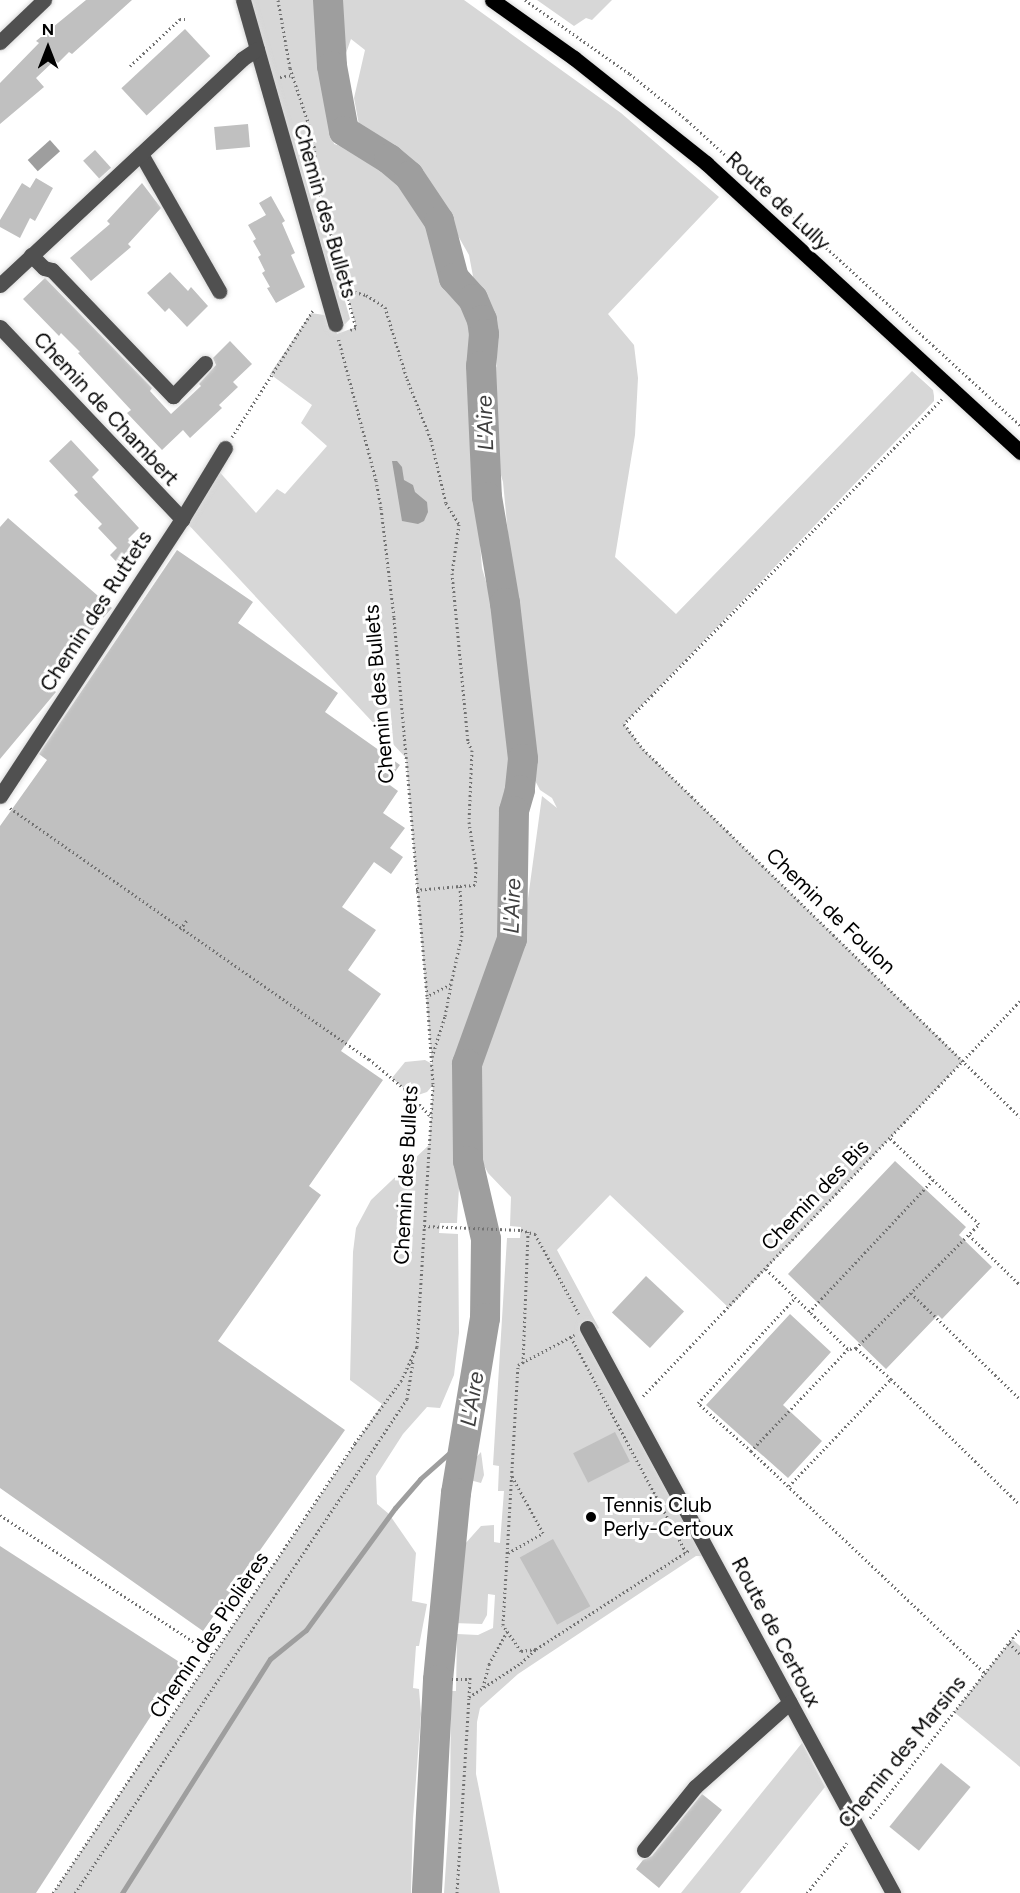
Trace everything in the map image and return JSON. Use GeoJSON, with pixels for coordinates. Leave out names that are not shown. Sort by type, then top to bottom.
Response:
{"type":"FeatureCollection","features":[{"type":"Feature","properties":{"kind":"main road","name":"Route de Lully"},"geometry":{"type":"LineString","coordinates":[[492,0],[574,58],[706,163],[1020,452]]}},
{"type":"Feature","properties":{"kind":"street"},"geometry":{"type":"LineString","coordinates":[[0,42],[44,0]]}},
{"type":"Feature","properties":{"kind":"street","name":"Chemin des Bullets"},"geometry":{"type":"LineString","coordinates":[[243,0],[336,329]]}},
{"type":"Feature","properties":{"kind":"street"},"geometry":{"type":"LineString","coordinates":[[0,285],[242,59],[257,49]]}},
{"type":"Feature","properties":{"kind":"street"},"geometry":{"type":"LineString","coordinates":[[141,154],[219,291]]}},
{"type":"Feature","properties":{"kind":"street"},"geometry":{"type":"LineString","coordinates":[[31,255],[44,268],[52,270],[173,396],[206,363]]}},
{"type":"Feature","properties":{"kind":"street","name":"Chemin de Chambert"},"geometry":{"type":"LineString","coordinates":[[0,327],[182,519]]}},
{"type":"Feature","properties":{"kind":"street","name":"Chemin des Ruttets"},"geometry":{"type":"LineString","coordinates":[[5,802],[225,448]]}},
{"type":"Feature","properties":{"kind":"street","name":"Route de Certoux"},"geometry":{"type":"LineString","coordinates":[[587,1328],[893,1893]]}},
{"type":"Feature","properties":{"kind":"street"},"geometry":{"type":"LineString","coordinates":[[644,1850],[695,1787],[790,1702]]}},
{"type":"Feature","properties":{"kind":"path"},"geometry":{"type":"LineString","coordinates":[[278,0],[290,68],[313,137],[320,190],[357,328],[336,329]]}},
{"type":"Feature","properties":{"kind":"path"},"geometry":{"type":"LineString","coordinates":[[130,66],[180,19],[184,19]]}},
{"type":"Feature","properties":{"kind":"path"},"geometry":{"type":"LineString","coordinates":[[346,290],[366,295],[385,307],[410,388],[431,440],[447,503],[459,524],[452,573],[468,742],[472,750],[469,822],[476,867],[475,885],[416,890]]}},
{"type":"Feature","properties":{"kind":"path"},"geometry":{"type":"LineString","coordinates":[[225,448],[299,330],[326,292]]}},
{"type":"Feature","properties":{"kind":"path","name":"Chemin des Bullets"},"geometry":{"type":"LineString","coordinates":[[336,329],[376,480],[381,508],[395,628],[432,1059],[433,1084],[429,1115],[420,1322],[413,1359],[391,1394]]}},
{"type":"Feature","properties":{"kind":"path","name":"Chemin de Foulon"},"geometry":{"type":"LineString","coordinates":[[936,405],[624,724],[643,749],[1020,1117]]}},
{"type":"Feature","properties":{"kind":"path"},"geometry":{"type":"LineString","coordinates":[[5,802],[180,929],[369,1059],[407,1091],[429,1115]]}},
{"type":"Feature","properties":{"kind":"path"},"geometry":{"type":"LineString","coordinates":[[432,1059],[446,1016],[462,935],[460,886]]}},
{"type":"Feature","properties":{"kind":"path"},"geometry":{"type":"LineString","coordinates":[[180,929],[188,919]]}},
{"type":"Feature","properties":{"kind":"path"},"geometry":{"type":"LineString","coordinates":[[427,996],[451,984]]}},
{"type":"Feature","properties":{"kind":"path","name":"Chemin des Bis"},"geometry":{"type":"LineString","coordinates":[[629,1406],[648,1391],[1020,1001]]}},
{"type":"Feature","properties":{"kind":"path"},"geometry":{"type":"LineString","coordinates":[[751,1451],[848,1349],[856,1348],[979,1224],[890,1138]]}},
{"type":"Feature","properties":{"kind":"path"},"geometry":{"type":"LineString","coordinates":[[809,1312],[933,1180]]}},
{"type":"Feature","properties":{"kind":"path"},"geometry":{"type":"LineString","coordinates":[[424,1226],[521,1230],[535,1234],[587,1328],[518,1365],[503,1625],[521,1651],[536,1649]]}},
{"type":"Feature","properties":{"kind":"path"},"geometry":{"type":"LineString","coordinates":[[523,1363],[528,1231]]}},
{"type":"Feature","properties":{"kind":"path"},"geometry":{"type":"LineString","coordinates":[[969,1235],[1020,1285]]}},
{"type":"Feature","properties":{"kind":"path"},"geometry":{"type":"LineString","coordinates":[[765,1269],[848,1349]]}},
{"type":"Feature","properties":{"kind":"path"},"geometry":{"type":"LineString","coordinates":[[911,1293],[1020,1399]]}},
{"type":"Feature","properties":{"kind":"path"},"geometry":{"type":"LineString","coordinates":[[795,1298],[698,1403],[789,1486],[985,1673]]}},
{"type":"Feature","properties":{"kind":"path"},"geometry":{"type":"LineString","coordinates":[[571,1337],[686,1553]]}},
{"type":"Feature","properties":{"kind":"path"},"geometry":{"type":"LineString","coordinates":[[856,1348],[891,1379],[1020,1505]]}},
{"type":"Feature","properties":{"kind":"path"},"geometry":{"type":"LineString","coordinates":[[75,1893],[406,1399],[413,1359]]}},
{"type":"Feature","properties":{"kind":"path"},"geometry":{"type":"LineString","coordinates":[[789,1486],[891,1379]]}},
{"type":"Feature","properties":{"kind":"path","name":"Chemin des Piolières"},"geometry":{"type":"LineString","coordinates":[[53,1893],[391,1394]]}},
{"type":"Feature","properties":{"kind":"path"},"geometry":{"type":"LineString","coordinates":[[508,1553],[543,1533],[512,1475]]}},
{"type":"Feature","properties":{"kind":"path"},"geometry":{"type":"LineString","coordinates":[[0,1515],[213,1655]]}},
{"type":"Feature","properties":{"kind":"path"},"geometry":{"type":"LineString","coordinates":[[469,1697],[521,1663],[536,1649],[704,1542]]}},
{"type":"Feature","properties":{"kind":"path","name":"Chemin des Marsins"},"geometry":{"type":"LineString","coordinates":[[807,1893],[859,1832],[1020,1629]]}},
{"type":"Feature","properties":{"kind":"path"},"geometry":{"type":"LineString","coordinates":[[482,1689],[489,1664],[507,1631]]}},
{"type":"Feature","properties":{"kind":"path"},"geometry":{"type":"LineString","coordinates":[[1009,1643],[1020,1654]]}},
{"type":"Feature","properties":{"kind":"path"},"geometry":{"type":"LineString","coordinates":[[452,1679],[470,1677],[457,1893]]}},
{"type":"Feature","properties":{"kind":"shaded area"},"geometry":{"type":"Polygon","coordinates":[[[249,0],[314,0],[322,80],[334,144],[363,152],[391,171],[410,189],[425,210],[435,231],[449,281],[475,333],[476,493],[482,568],[494,609],[508,716],[510,774],[503,811],[507,839],[506,938],[466,1036],[457,1082],[460,1170],[457,1223],[440,1223],[439,1233],[458,1234],[459,1333],[454,1375],[440,1408],[427,1407],[403,1434],[376,1476],[377,1504],[389,1514],[416,1553],[412,1601],[427,1604],[419,1646],[416,1646],[413,1688],[419,1689],[421,1714],[413,1819],[411,1893],[53,1893],[382,1404],[350,1380],[353,1252],[356,1228],[371,1200],[429,1145],[433,1085],[427,1092],[418,1095],[407,1091],[392,1078],[405,1062],[425,1060],[432,1064],[406,758],[186,522],[216,468],[256,513],[277,489],[285,494],[327,446],[301,423],[312,405],[270,374],[311,313],[324,315],[335,324],[337,334],[356,327],[320,191],[314,190],[350,319],[345,324],[338,320],[249,0]]]}},
{"type":"Feature","properties":{"kind":"shaded area"},"geometry":{"type":"Polygon","coordinates":[[[336,0],[464,0],[621,113],[719,197],[608,314],[634,345],[638,378],[635,435],[615,557],[676,614],[912,371],[933,390],[934,396],[934,401],[917,419],[624,724],[643,749],[963,1061],[729,1308],[610,1195],[557,1250],[599,1328],[583,1336],[702,1556],[696,1556],[518,1674],[480,1708],[477,1722],[476,1774],[500,1893],[444,1893],[450,1805],[451,1691],[456,1691],[457,1634],[478,1635],[493,1628],[495,1595],[488,1594],[487,1615],[482,1624],[453,1623],[459,1565],[464,1545],[481,1526],[494,1525],[494,1542],[500,1543],[504,1491],[498,1491],[499,1466],[493,1465],[507,1238],[520,1238],[521,1227],[510,1226],[511,1197],[488,1173],[478,1154],[477,1063],[502,988],[520,957],[542,796],[557,808],[552,798],[540,790],[531,773],[535,763],[525,713],[503,482],[491,440],[491,377],[497,366],[494,320],[483,294],[475,287],[469,255],[433,192],[402,157],[393,156],[359,125],[354,98],[365,50],[351,39],[345,56],[336,51],[336,0]]]}},
{"type":"Feature","properties":{"kind":"shaded area"},"geometry":{"type":"Polygon","coordinates":[[[537,0],[612,0],[592,20],[586,18],[574,26],[537,0]]]}},
{"type":"Feature","properties":{"kind":"shaded area"},"geometry":{"type":"Polygon","coordinates":[[[50,140],[60,151],[38,171],[28,160],[50,140]]]}},
{"type":"Feature","properties":{"kind":"shaded area"},"geometry":{"type":"Polygon","coordinates":[[[392,461],[397,461],[402,467],[404,480],[413,485],[415,492],[427,502],[428,512],[424,521],[418,524],[402,521],[392,461]]]}},
{"type":"Feature","properties":{"kind":"shaded area"},"geometry":{"type":"Polygon","coordinates":[[[481,1452],[484,1475],[481,1483],[466,1479],[467,1468],[481,1452]]]}},
{"type":"Feature","properties":{"kind":"shaded area"},"geometry":{"type":"Polygon","coordinates":[[[1012,1639],[1020,1646],[1020,1767],[954,1712],[1012,1639]]]}},
{"type":"Feature","properties":{"kind":"shaded area"},"geometry":{"type":"Polygon","coordinates":[[[802,1743],[825,1787],[740,1893],[681,1893],[802,1743]]]}},
{"type":"Feature","properties":{"kind":"building"},"geometry":{"type":"Polygon","coordinates":[[[86,0],[132,0],[72,54],[69,52],[58,63],[55,60],[36,78],[44,87],[0,124],[0,83],[39,43],[36,41],[86,0]]]}},
{"type":"Feature","properties":{"kind":"building"},"geometry":{"type":"Polygon","coordinates":[[[185,29],[210,56],[147,115],[121,88],[185,29]]]}},
{"type":"Feature","properties":{"kind":"building"},"geometry":{"type":"Polygon","coordinates":[[[248,124],[250,147],[216,150],[214,127],[248,124]]]}},
{"type":"Feature","properties":{"kind":"building"},"geometry":{"type":"Polygon","coordinates":[[[95,150],[111,168],[99,179],[83,161],[95,150]]]}},
{"type":"Feature","properties":{"kind":"building"},"geometry":{"type":"Polygon","coordinates":[[[36,178],[53,188],[35,221],[30,218],[20,238],[0,227],[0,220],[22,183],[30,188],[36,178]]]}},
{"type":"Feature","properties":{"kind":"building"},"geometry":{"type":"Polygon","coordinates":[[[142,183],[161,208],[128,244],[131,247],[91,281],[70,258],[110,224],[107,221],[142,183]]]}},
{"type":"Feature","properties":{"kind":"building"},"geometry":{"type":"Polygon","coordinates":[[[271,196],[285,221],[282,223],[295,253],[291,255],[305,287],[276,303],[267,288],[270,287],[262,273],[265,271],[258,257],[261,255],[248,225],[266,215],[259,203],[271,196]]]}},
{"type":"Feature","properties":{"kind":"building"},"geometry":{"type":"Polygon","coordinates":[[[170,272],[188,291],[191,287],[208,306],[187,327],[169,308],[165,312],[147,293],[170,272]]]}},
{"type":"Feature","properties":{"kind":"building"},"geometry":{"type":"Polygon","coordinates":[[[45,278],[152,388],[150,391],[171,414],[201,386],[199,384],[216,365],[213,358],[230,341],[252,364],[233,382],[238,387],[219,405],[222,408],[190,438],[183,430],[162,450],[127,413],[131,410],[78,353],[80,352],[61,333],[59,336],[23,299],[45,278]]]}},
{"type":"Feature","properties":{"kind":"building"},"geometry":{"type":"Polygon","coordinates":[[[71,440],[99,470],[92,477],[139,528],[128,539],[142,553],[124,570],[110,555],[117,548],[98,528],[102,524],[74,495],[78,492],[49,461],[71,440]]]}},
{"type":"Feature","properties":{"kind":"building"},"geometry":{"type":"Polygon","coordinates":[[[8,518],[112,608],[45,683],[56,692],[0,759],[0,527],[8,518]]]}},
{"type":"Feature","properties":{"kind":"building"},"geometry":{"type":"Polygon","coordinates":[[[177,550],[253,602],[238,623],[338,693],[325,712],[400,765],[387,783],[398,791],[383,813],[405,828],[390,848],[403,857],[391,874],[374,862],[342,907],[376,930],[348,970],[381,994],[341,1051],[383,1080],[309,1186],[321,1195],[218,1341],[345,1430],[203,1631],[0,1488],[0,826],[47,760],[39,754],[177,550]]]}},
{"type":"Feature","properties":{"kind":"building"},"geometry":{"type":"Polygon","coordinates":[[[895,1161],[966,1227],[959,1235],[992,1267],[942,1319],[938,1315],[886,1369],[788,1274],[895,1161]]]}},
{"type":"Feature","properties":{"kind":"building"},"geometry":{"type":"Polygon","coordinates":[[[646,1276],[684,1311],[650,1348],[612,1313],[646,1276]]]}},
{"type":"Feature","properties":{"kind":"building"},"geometry":{"type":"Polygon","coordinates":[[[790,1314],[831,1352],[783,1405],[822,1441],[788,1478],[706,1405],[790,1314]]]}},
{"type":"Feature","properties":{"kind":"building"},"geometry":{"type":"Polygon","coordinates":[[[615,1432],[630,1461],[588,1483],[573,1453],[615,1432]]]}},
{"type":"Feature","properties":{"kind":"building"},"geometry":{"type":"Polygon","coordinates":[[[553,1539],[590,1606],[557,1625],[520,1557],[553,1539]]]}},
{"type":"Feature","properties":{"kind":"building"},"geometry":{"type":"Polygon","coordinates":[[[0,1546],[184,1665],[36,1893],[0,1893],[0,1546]]]}},
{"type":"Feature","properties":{"kind":"building"},"geometry":{"type":"Polygon","coordinates":[[[941,1763],[971,1787],[919,1851],[889,1827],[941,1763]]]}},
{"type":"Feature","properties":{"kind":"building"},"geometry":{"type":"Polygon","coordinates":[[[702,1794],[722,1810],[659,1888],[636,1869],[643,1860],[652,1856],[702,1794]]]}},
{"type":"Feature","properties":{"kind":"waterway","name":"L'Aire"},"geometry":{"type":"LineString","coordinates":[[328,0],[332,66],[344,131],[389,159],[409,176],[439,221],[454,278],[473,299],[482,320],[484,334],[481,366],[487,497],[505,603],[523,759],[520,790],[514,811],[512,939],[467,1064],[468,1161],[486,1239],[485,1318],[456,1493],[438,1680],[427,1893]]}},
{"type":"Feature","properties":{"kind":"waterway"},"geometry":{"type":"LineString","coordinates":[[122,1893],[270,1659],[306,1630],[395,1508],[420,1479],[464,1440]]}},
{"type":"Feature","properties":{"kind":"place","name":"Tennis Club Perly-Certoux"},"geometry":{"type":"Point","coordinates":[591,1517]}}]}
